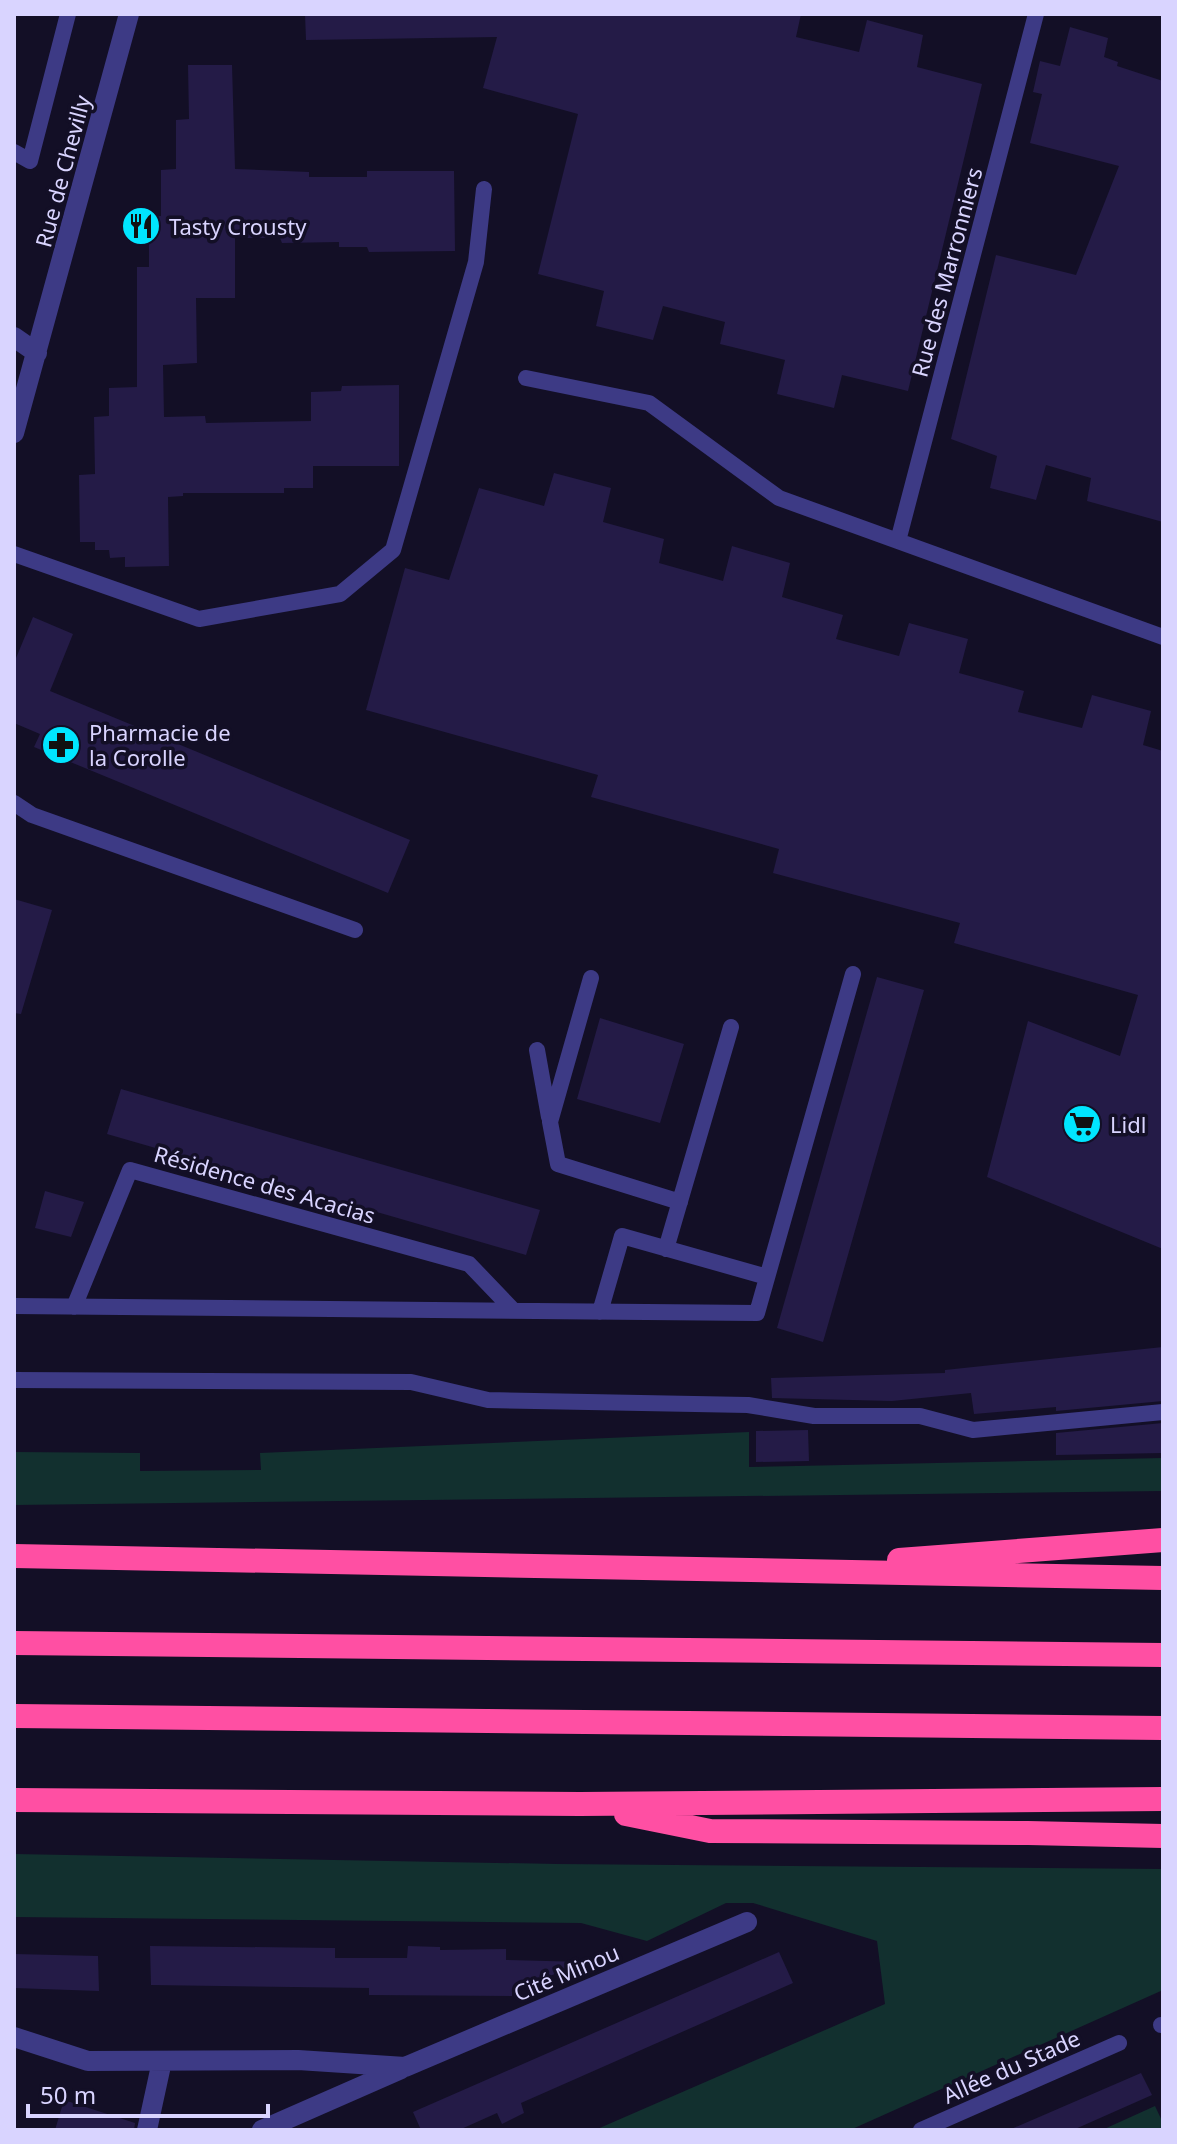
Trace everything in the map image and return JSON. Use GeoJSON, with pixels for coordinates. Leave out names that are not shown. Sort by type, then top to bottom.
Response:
{"type":"FeatureCollection","features":[{"type":"Feature","properties":{"kind":"highway"},"geometry":{"type":"LineString","coordinates":[[745,1571],[1163,1540]]}},
{"type":"Feature","properties":{"kind":"highway"},"geometry":{"type":"LineString","coordinates":[[14,1556],[1163,1578]]}},
{"type":"Feature","properties":{"kind":"highway"},"geometry":{"type":"LineString","coordinates":[[14,1643],[1163,1655]]}},
{"type":"Feature","properties":{"kind":"highway"},"geometry":{"type":"LineString","coordinates":[[14,1716],[1163,1728]]}},
{"type":"Feature","properties":{"kind":"highway"},"geometry":{"type":"LineString","coordinates":[[14,1800],[580,1804],[1163,1799]]}},
{"type":"Feature","properties":{"kind":"highway"},"geometry":{"type":"LineString","coordinates":[[580,1804],[710,1831],[1163,1836]]}},
{"type":"Feature","properties":{"kind":"street","name":"Rue de Chevilly"},"geometry":{"type":"LineString","coordinates":[[14,433],[129,14]]}},
{"type":"Feature","properties":{"kind":"street"},"geometry":{"type":"LineString","coordinates":[[14,337],[37,353]]}},
{"type":"Feature","properties":{"kind":"street","name":"Cité Minou"},"geometry":{"type":"LineString","coordinates":[[262,2130],[747,1922]]}},
{"type":"Feature","properties":{"kind":"street","name":"Cité Minou"},"geometry":{"type":"LineString","coordinates":[[14,2037],[88,2061],[298,2060],[405,2067]]}},
{"type":"Feature","properties":{"kind":"street"},"geometry":{"type":"LineString","coordinates":[[147,2130],[162,2061]]}},
{"type":"Feature","properties":{"kind":"lane"},"geometry":{"type":"LineString","coordinates":[[14,152],[30,161],[68,14]]}},
{"type":"Feature","properties":{"kind":"lane","name":"Rue des Marronniers"},"geometry":{"type":"LineString","coordinates":[[898,541],[1036,14]]}},
{"type":"Feature","properties":{"kind":"lane"},"geometry":{"type":"LineString","coordinates":[[14,554],[199,619],[340,594],[393,550],[476,262],[484,189]]}},
{"type":"Feature","properties":{"kind":"lane"},"geometry":{"type":"LineString","coordinates":[[526,378],[649,403],[779,498],[1163,637]]}},
{"type":"Feature","properties":{"kind":"lane"},"geometry":{"type":"LineString","coordinates":[[14,803],[32,815],[355,930]]}},
{"type":"Feature","properties":{"kind":"lane"},"geometry":{"type":"LineString","coordinates":[[14,1306],[757,1313],[853,974]]}},
{"type":"Feature","properties":{"kind":"lane"},"geometry":{"type":"LineString","coordinates":[[550,1122],[591,978]]}},
{"type":"Feature","properties":{"kind":"lane"},"geometry":{"type":"LineString","coordinates":[[666,1249],[731,1027]]}},
{"type":"Feature","properties":{"kind":"lane"},"geometry":{"type":"LineString","coordinates":[[537,1050],[558,1164],[680,1202]]}},
{"type":"Feature","properties":{"kind":"lane","name":"Résidence des Acacias"},"geometry":{"type":"LineString","coordinates":[[74,1307],[130,1170],[469,1264],[514,1311]]}},
{"type":"Feature","properties":{"kind":"lane"},"geometry":{"type":"LineString","coordinates":[[600,1312],[622,1236],[767,1277]]}},
{"type":"Feature","properties":{"kind":"lane"},"geometry":{"type":"LineString","coordinates":[[14,1380],[411,1382],[488,1400],[748,1405],[814,1416],[920,1416],[973,1430],[1163,1412]]}},
{"type":"Feature","properties":{"kind":"lane","name":"Allée du Stade"},"geometry":{"type":"LineString","coordinates":[[921,2130],[1119,2043]]}},
{"type":"Feature","properties":{"kind":"green space"},"geometry":{"type":"Polygon","coordinates":[[[749,1432],[749,1467],[1163,1458],[1163,1491],[14,1505],[14,1452],[140,1453],[140,1471],[261,1470],[260,1453],[749,1432]]]}},
{"type":"Feature","properties":{"kind":"green space"},"geometry":{"type":"Polygon","coordinates":[[[14,1854],[557,1864],[1163,1869],[1163,1990],[850,2130],[595,2130],[885,2004],[877,1941],[753,1903],[726,1903],[647,1941],[581,1923],[14,1917],[14,1854]]]}},
{"type":"Feature","properties":{"kind":"green space"},"geometry":{"type":"Polygon","coordinates":[[[1155,2106],[1163,2130],[1102,2130],[1155,2106]]]}},
{"type":"Feature","properties":{"kind":"building"},"geometry":{"type":"Polygon","coordinates":[[[305,14],[801,14],[796,37],[859,52],[867,20],[923,35],[917,67],[982,84],[908,391],[842,375],[834,408],[777,394],[785,360],[720,344],[725,322],[663,306],[653,340],[596,326],[604,291],[538,274],[578,114],[483,88],[497,37],[306,40],[305,14]]]}},
{"type":"Feature","properties":{"kind":"building"},"geometry":{"type":"Polygon","coordinates":[[[1070,27],[1108,38],[1104,57],[1118,62],[1117,66],[1163,81],[1163,522],[1087,501],[1091,478],[1046,465],[1036,500],[990,488],[997,456],[951,439],[996,255],[1076,275],[1119,166],[1030,143],[1042,94],[1033,92],[1040,61],[1060,66],[1070,27]]]}},
{"type":"Feature","properties":{"kind":"building"},"geometry":{"type":"Polygon","coordinates":[[[188,65],[232,65],[235,169],[309,172],[309,177],[367,177],[367,171],[454,171],[455,251],[369,252],[367,247],[339,247],[339,242],[282,243],[280,238],[235,238],[235,298],[196,298],[197,363],[163,365],[164,417],[205,416],[206,423],[311,421],[311,392],[341,391],[342,386],[399,385],[399,466],[313,466],[313,488],[284,488],[284,493],[183,493],[183,496],[168,497],[169,566],[125,567],[125,557],[110,558],[109,550],[95,550],[95,542],[80,542],[79,475],[95,474],[94,417],[109,416],[109,388],[137,387],[137,267],[149,267],[149,217],[161,216],[161,170],[176,169],[176,120],[189,119],[188,65]]]}},
{"type":"Feature","properties":{"kind":"building"},"geometry":{"type":"Polygon","coordinates":[[[554,473],[611,488],[603,522],[664,539],[659,563],[723,581],[732,546],[790,563],[782,597],[843,615],[836,639],[899,656],[909,623],[968,639],[959,673],[1024,691],[1018,712],[1082,728],[1092,695],[1151,711],[1143,745],[1163,751],[1163,1249],[987,1177],[1028,1021],[1120,1056],[1138,995],[954,943],[960,923],[773,873],[779,849],[591,797],[598,775],[366,710],[405,568],[449,580],[479,488],[544,506],[554,473]]]}},
{"type":"Feature","properties":{"kind":"building"},"geometry":{"type":"Polygon","coordinates":[[[33,617],[73,634],[50,691],[410,840],[388,893],[34,747],[40,734],[14,723],[14,663],[33,617]]]}},
{"type":"Feature","properties":{"kind":"building"},"geometry":{"type":"Polygon","coordinates":[[[14,899],[52,910],[21,1014],[14,1013],[14,899]]]}},
{"type":"Feature","properties":{"kind":"building"},"geometry":{"type":"Polygon","coordinates":[[[877,977],[924,990],[823,1342],[777,1328],[877,977]]]}},
{"type":"Feature","properties":{"kind":"building"},"geometry":{"type":"Polygon","coordinates":[[[600,1018],[684,1044],[660,1123],[577,1099],[600,1018]]]}},
{"type":"Feature","properties":{"kind":"building"},"geometry":{"type":"Polygon","coordinates":[[[121,1089],[540,1210],[526,1255],[107,1134],[121,1089]]]}},
{"type":"Feature","properties":{"kind":"building"},"geometry":{"type":"Polygon","coordinates":[[[45,1191],[84,1202],[71,1237],[35,1228],[45,1191]]]}},
{"type":"Feature","properties":{"kind":"building"},"geometry":{"type":"Polygon","coordinates":[[[1163,1347],[1163,1401],[1056,1411],[1056,1407],[974,1414],[971,1393],[892,1401],[772,1398],[771,1378],[945,1373],[945,1370],[1163,1347]]]}},
{"type":"Feature","properties":{"kind":"building"},"geometry":{"type":"Polygon","coordinates":[[[1163,1423],[1163,1453],[1056,1455],[1056,1433],[1163,1423]]]}},
{"type":"Feature","properties":{"kind":"building"},"geometry":{"type":"Polygon","coordinates":[[[808,1430],[809,1461],[756,1462],[756,1431],[808,1430]]]}},
{"type":"Feature","properties":{"kind":"building"},"geometry":{"type":"Polygon","coordinates":[[[150,1946],[335,1948],[335,1958],[407,1958],[408,1946],[440,1947],[440,1950],[506,1949],[506,1960],[585,1962],[512,1991],[512,1996],[369,1995],[369,1988],[151,1985],[150,1946]]]}},
{"type":"Feature","properties":{"kind":"building"},"geometry":{"type":"Polygon","coordinates":[[[779,1952],[793,1983],[521,2103],[524,2113],[502,2124],[497,2113],[459,2130],[421,2130],[413,2112],[779,1952]]]}},
{"type":"Feature","properties":{"kind":"building"},"geometry":{"type":"Polygon","coordinates":[[[14,1954],[98,1956],[99,1991],[14,1988],[14,1954]]]}},
{"type":"Feature","properties":{"kind":"building"},"geometry":{"type":"Polygon","coordinates":[[[1141,2073],[1152,2095],[1073,2130],[1009,2130],[1141,2073]]]}},
{"type":"Feature","properties":{"kind":"building"},"geometry":{"type":"Polygon","coordinates":[[[64,2100],[135,2123],[134,2130],[55,2130],[64,2100]]]}},
{"type":"Feature","properties":{"kind":"place","name":"Tasty Crousty"},"geometry":{"type":"Point","coordinates":[141,226]}},
{"type":"Feature","properties":{"kind":"place","name":"Pharmacie de la Corolle"},"geometry":{"type":"Point","coordinates":[61,745]}},
{"type":"Feature","properties":{"kind":"place","name":"Lidl"},"geometry":{"type":"Point","coordinates":[1082,1124]}}]}
